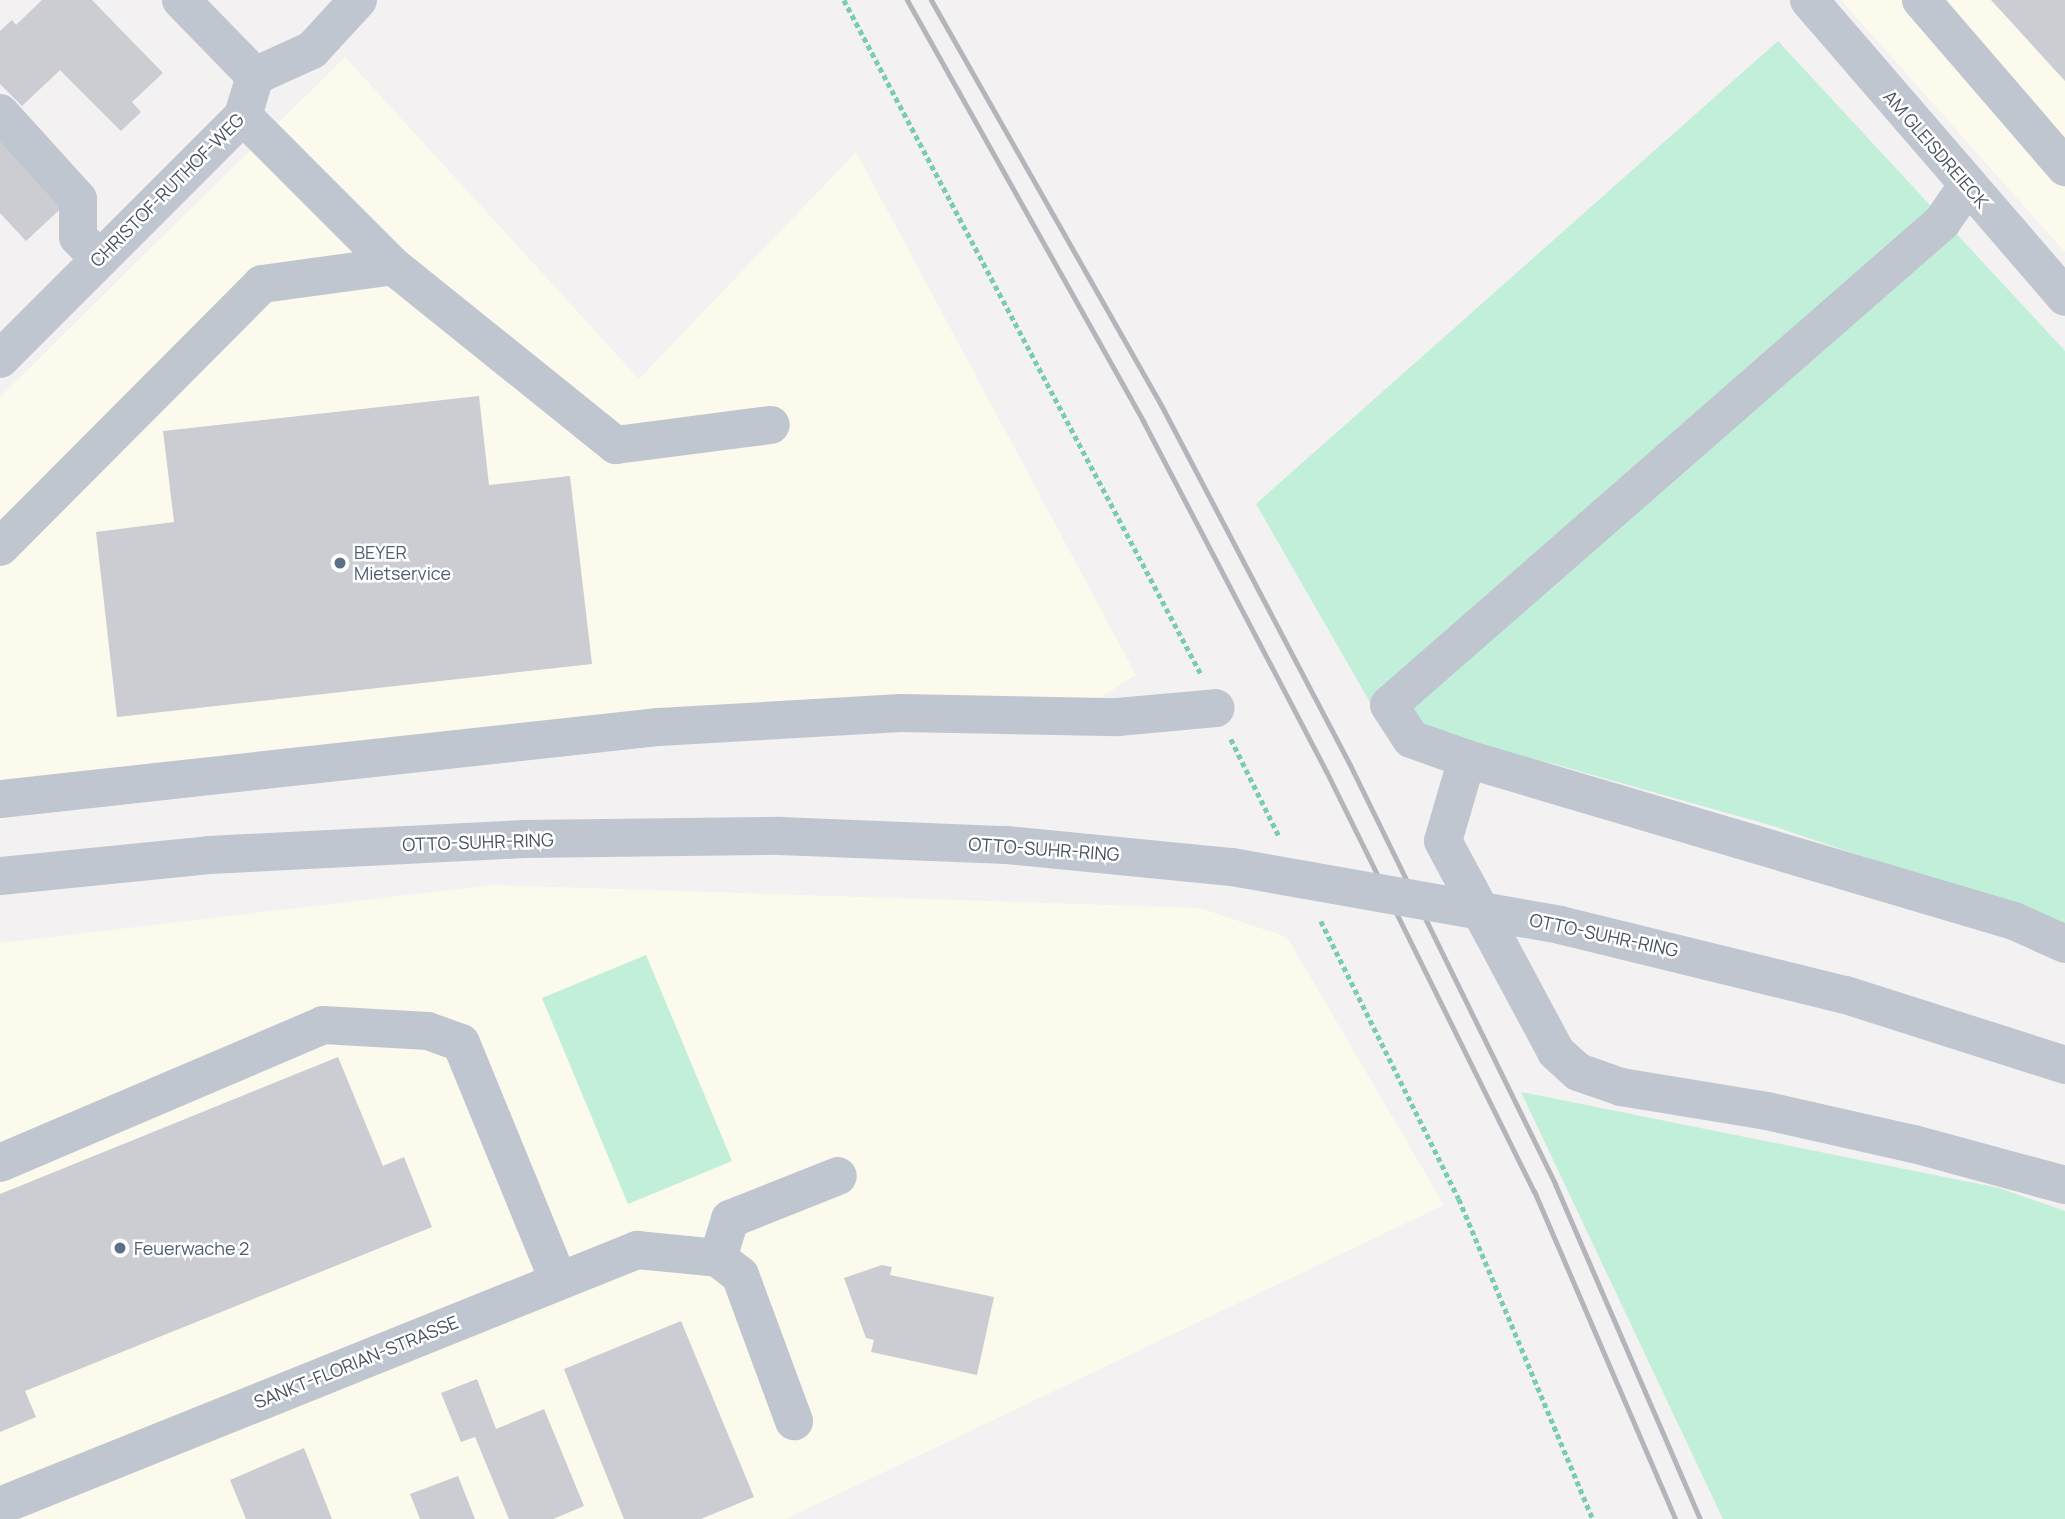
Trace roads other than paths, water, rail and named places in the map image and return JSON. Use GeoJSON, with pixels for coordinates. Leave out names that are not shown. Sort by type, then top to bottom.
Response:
{"type":"FeatureCollection","features":[{"type":"Feature","properties":{"kind":"street"},"geometry":{"type":"LineString","coordinates":[[181,0],[255,76],[312,50],[358,0]]}},
{"type":"Feature","properties":{"kind":"street","name":"AM GLEISDREIECK"},"geometry":{"type":"LineString","coordinates":[[1809,0],[2065,297]]}},
{"type":"Feature","properties":{"kind":"street"},"geometry":{"type":"LineString","coordinates":[[1921,0],[2065,167]]}},
{"type":"Feature","properties":{"kind":"street","name":"CHRISTOF-RUTHOF-WEG"},"geometry":{"type":"LineString","coordinates":[[0,359],[243,116],[255,76]]}},
{"type":"Feature","properties":{"kind":"street"},"geometry":{"type":"LineString","coordinates":[[0,113],[78,199],[78,237],[99,260]]}},
{"type":"Feature","properties":{"kind":"street"},"geometry":{"type":"LineString","coordinates":[[243,116],[393,266],[616,445],[771,425]]}},
{"type":"Feature","properties":{"kind":"street"},"geometry":{"type":"LineString","coordinates":[[1967,186],[1942,222],[1389,705],[1411,739],[1467,759],[2014,921],[2065,944]]}},
{"type":"Feature","properties":{"kind":"street"},"geometry":{"type":"LineString","coordinates":[[0,547],[262,284],[393,266]]}},
{"type":"Feature","properties":{"kind":"street"},"geometry":{"type":"LineString","coordinates":[[0,799],[659,727],[901,713],[1118,717],[1216,708]]}},
{"type":"Feature","properties":{"kind":"street"},"geometry":{"type":"LineString","coordinates":[[1467,759],[1443,841],[1556,1052],[1578,1072],[1621,1087],[1767,1111],[1914,1144],[2065,1185]]}},
{"type":"Feature","properties":{"kind":"street","name":"OTTO-SUHR-RING"},"geometry":{"type":"LineString","coordinates":[[0,876],[291,851],[523,839],[780,836],[1007,845],[1232,867],[1560,925],[1846,995],[2065,1065]]}},
{"type":"Feature","properties":{"kind":"street"},"geometry":{"type":"LineString","coordinates":[[0,1163],[323,1025],[428,1031],[461,1043],[558,1280]]}},
{"type":"Feature","properties":{"kind":"street"},"geometry":{"type":"LineString","coordinates":[[794,1421],[740,1275],[718,1258],[730,1219],[838,1176]]}},
{"type":"Feature","properties":{"kind":"street","name":"SANKT-FLORIAN-STRASSE"},"geometry":{"type":"LineString","coordinates":[[0,1506],[637,1250],[718,1258]]}},
{"type":"Feature","properties":{"kind":"railway"},"geometry":{"type":"LineString","coordinates":[[907,0],[1143,421],[1326,771],[1534,1191],[1675,1519]]}},
{"type":"Feature","properties":{"kind":"railway"},"geometry":{"type":"LineString","coordinates":[[931,0],[1161,405],[1350,765],[1555,1184],[1700,1519]]}},
{"type":"Feature","properties":{"kind":"place","name":"BEYER Mietservice"},"geometry":{"type":"Point","coordinates":[340,563]}},
{"type":"Feature","properties":{"kind":"place","name":"Feuerwache 2"},"geometry":{"type":"Point","coordinates":[120,1248]}}]}
